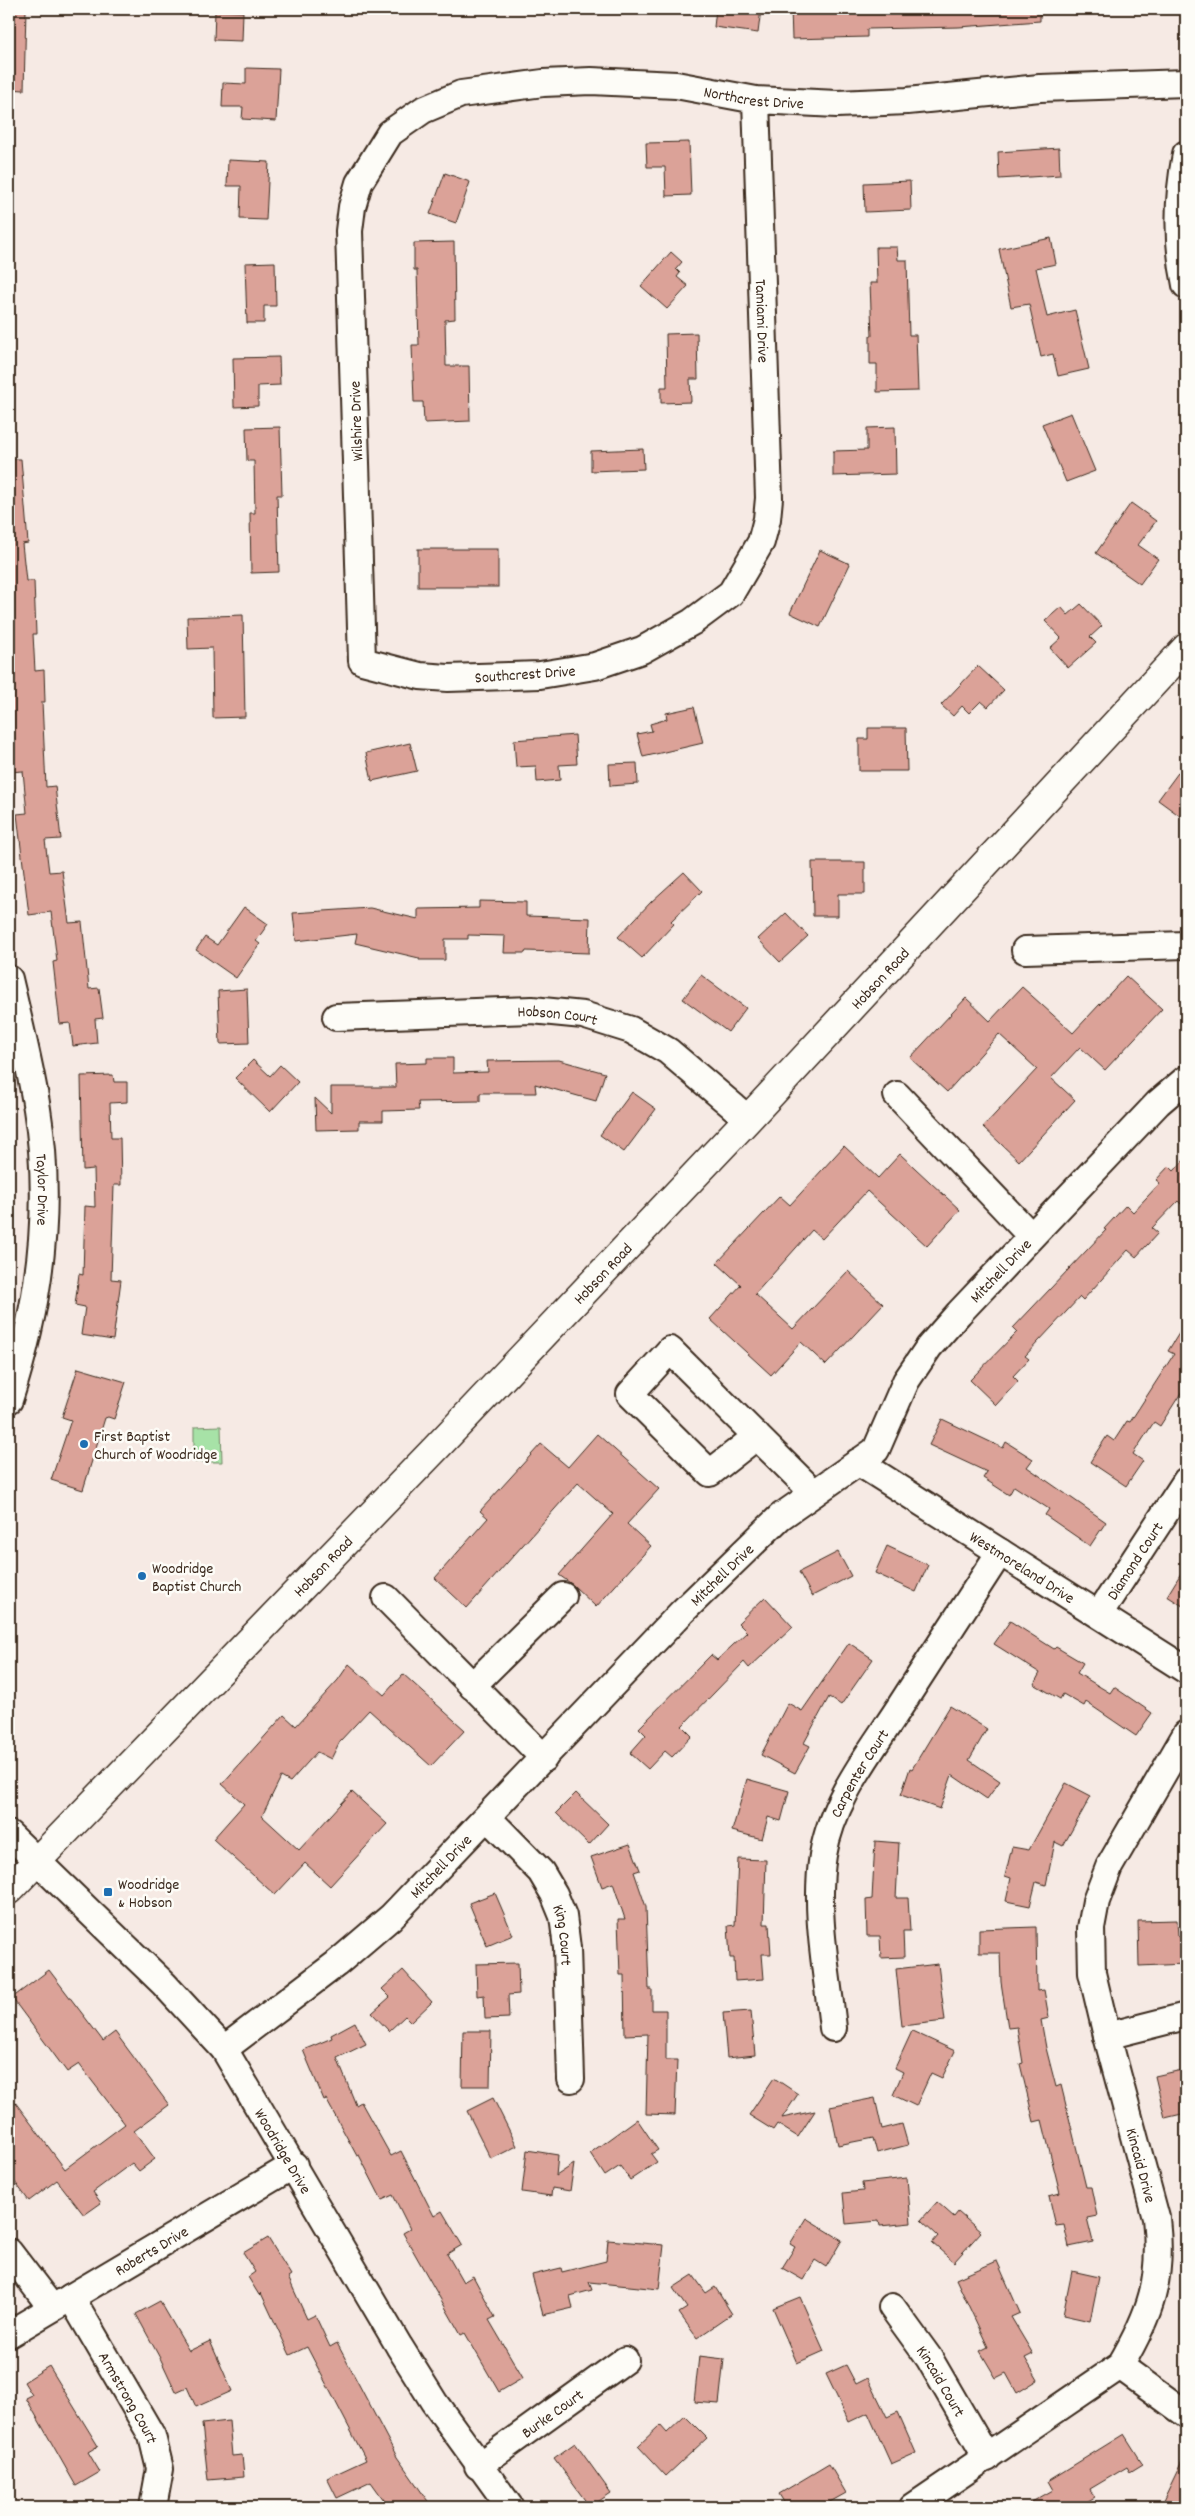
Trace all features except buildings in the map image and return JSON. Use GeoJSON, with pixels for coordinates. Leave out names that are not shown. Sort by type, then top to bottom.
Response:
{"type":"FeatureCollection","features":[{"type":"Feature","properties":{"kind":"main road","name":"Hobson Road"},"geometry":{"type":"LineString","coordinates":[[9,1890],[320,1571],[748,1119],[1186,648]]}},
{"type":"Feature","properties":{"kind":"street","name":"Northcrest Drive"},"geometry":{"type":"LineString","coordinates":[[360,183],[390,133],[423,110],[461,94],[543,82],[591,81],[676,85],[756,100],[874,103],[1040,88],[1186,83]]}},
{"type":"Feature","properties":{"kind":"street","name":"Tamiami Drive"},"geometry":{"type":"LineString","coordinates":[[756,100],[769,498],[767,519],[761,542]]}},
{"type":"Feature","properties":{"kind":"street"},"geometry":{"type":"LineString","coordinates":[[1186,154],[1180,201],[1180,239],[1186,285]]}},
{"type":"Feature","properties":{"kind":"street","name":"Wilshire Drive"},"geometry":{"type":"LineString","coordinates":[[360,183],[352,207],[349,231],[362,661]]}},
{"type":"Feature","properties":{"kind":"street","name":"Southcrest Drive"},"geometry":{"type":"LineString","coordinates":[[362,661],[420,676],[448,678],[540,675],[595,666],[642,650],[674,634],[723,599],[731,593],[761,542]]}},
{"type":"Feature","properties":{"kind":"street"},"geometry":{"type":"LineString","coordinates":[[1025,950],[1186,945]]}},
{"type":"Feature","properties":{"kind":"street","name":"Taylor Drive"},"geometry":{"type":"LineString","coordinates":[[9,979],[37,1110],[44,1183],[43,1228],[37,1292],[24,1353],[9,1400]]}},
{"type":"Feature","properties":{"kind":"street","name":"Hobson Court"},"geometry":{"type":"LineString","coordinates":[[336,1017],[532,1010],[583,1016],[631,1030],[668,1051],[748,1119]]}},
{"type":"Feature","properties":{"kind":"street","name":"Mitchell Drive"},"geometry":{"type":"LineString","coordinates":[[224,2049],[336,1964],[391,1917],[682,1612],[780,1517],[876,1450],[906,1381],[929,1347],[1158,1103],[1186,1079]]}},
{"type":"Feature","properties":{"kind":"street"},"geometry":{"type":"LineString","coordinates":[[897,1095],[1032,1236]]}},
{"type":"Feature","properties":{"kind":"street"},"geometry":{"type":"LineString","coordinates":[[757,1436],[710,1473],[630,1394],[670,1350],[757,1436],[814,1493]]}},
{"type":"Feature","properties":{"kind":"street","name":"Westmoreland Drive"},"geometry":{"type":"LineString","coordinates":[[858,1462],[1186,1670]]}},
{"type":"Feature","properties":{"kind":"street","name":"Diamond Court"},"geometry":{"type":"LineString","coordinates":[[1099,1614],[1186,1481]]}},
{"type":"Feature","properties":{"kind":"street","name":"Carpenter Court"},"geometry":{"type":"LineString","coordinates":[[833,2028],[820,1882],[824,1853],[833,1820],[857,1773],[1000,1552]]}},
{"type":"Feature","properties":{"kind":"street"},"geometry":{"type":"LineString","coordinates":[[472,1686],[563,1596]]}},
{"type":"Feature","properties":{"kind":"street"},"geometry":{"type":"LineString","coordinates":[[386,1598],[544,1758]]}},
{"type":"Feature","properties":{"kind":"street","name":"Kincaid Drive"},"geometry":{"type":"LineString","coordinates":[[913,2507],[1120,2366],[1140,2332],[1151,2303],[1158,2272],[1156,2218],[1106,2036],[1092,1974],[1090,1944],[1096,1901],[1109,1867],[1186,1734]]}},
{"type":"Feature","properties":{"kind":"street","name":"King Court"},"geometry":{"type":"LineString","coordinates":[[488,1817],[541,1872],[554,1894],[563,1916],[567,1948],[571,2079]]}},
{"type":"Feature","properties":{"kind":"street","name":"Woodridge Drive"},"geometry":{"type":"LineString","coordinates":[[9,1834],[164,1984],[224,2049],[399,2346],[478,2466],[510,2507]]}},
{"type":"Feature","properties":{"kind":"street"},"geometry":{"type":"LineString","coordinates":[[1106,2036],[1186,2016]]}},
{"type":"Feature","properties":{"kind":"street","name":"Roberts Drive"},"geometry":{"type":"LineString","coordinates":[[9,2334],[294,2165]]}},
{"type":"Feature","properties":{"kind":"street","name":"Armstrong Court"},"geometry":{"type":"LineString","coordinates":[[9,2252],[61,2303],[152,2436],[160,2469],[154,2507]]}},
{"type":"Feature","properties":{"kind":"street","name":"Kincaid Court"},"geometry":{"type":"LineString","coordinates":[[892,2307],[929,2358],[987,2458]]}},
{"type":"Feature","properties":{"kind":"street","name":"Burke Court"},"geometry":{"type":"LineString","coordinates":[[478,2466],[625,2360]]}},
{"type":"Feature","properties":{"kind":"street"},"geometry":{"type":"LineString","coordinates":[[1120,2366],[1186,2414]]}},
{"type":"Feature","properties":{"kind":"green space"},"geometry":{"type":"Polygon","coordinates":[[[221,1426],[222,1462],[194,1462],[194,1427],[221,1426]]]}},
{"type":"Feature","properties":{"kind":"place","name":"First Baptist Church of Woodridge"},"geometry":{"type":"Point","coordinates":[84,1444]}},
{"type":"Feature","properties":{"kind":"place","name":"Woodridge Baptist Church"},"geometry":{"type":"Point","coordinates":[142,1576]}},
{"type":"Feature","properties":{"kind":"place","name":"Woodridge & Hobson"},"geometry":{"type":"Point","coordinates":[108,1892]}}]}
